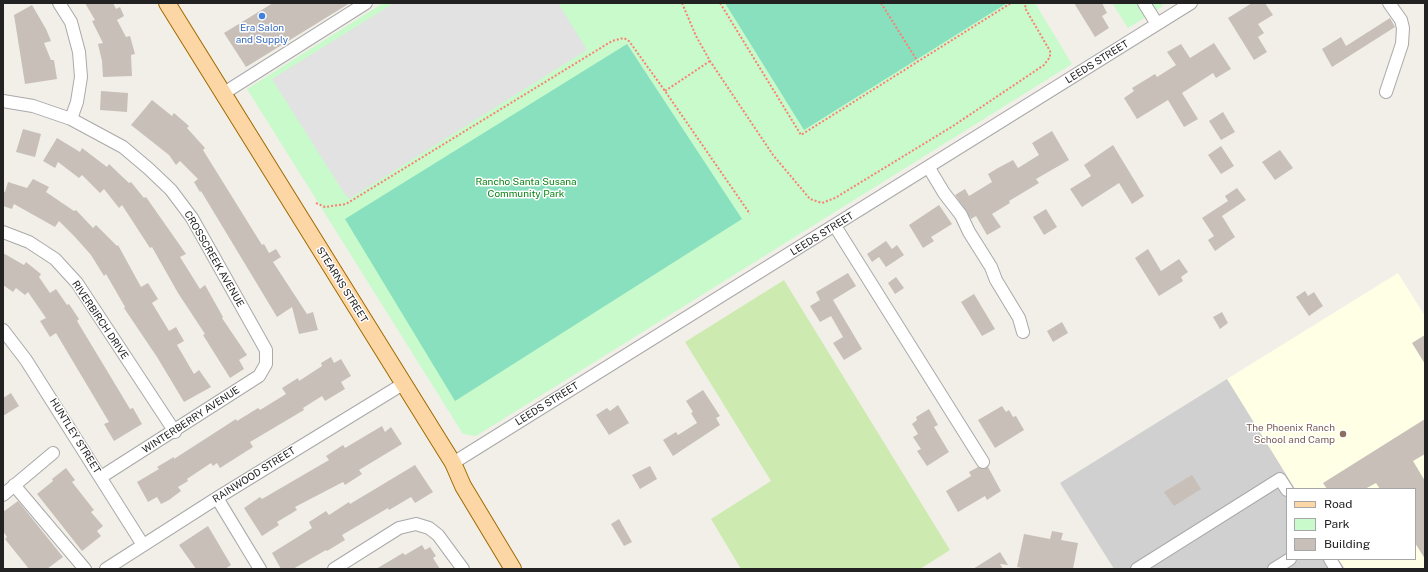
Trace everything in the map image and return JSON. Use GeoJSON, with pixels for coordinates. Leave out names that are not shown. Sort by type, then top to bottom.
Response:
{"type":"FeatureCollection","features":[{"type":"Feature","properties":{"kind":"main road","name":"STEARNS STREET"},"geometry":{"type":"LineString","coordinates":[[167,3],[453,463],[463,486],[513,569]]}},
{"type":"Feature","properties":{"kind":"street"},"geometry":{"type":"LineString","coordinates":[[59,3],[71,22],[79,52],[81,77],[77,102],[71,119]]}},
{"type":"Feature","properties":{"kind":"street"},"geometry":{"type":"LineString","coordinates":[[224,93],[366,3]]}},
{"type":"Feature","properties":{"kind":"street"},"geometry":{"type":"LineString","coordinates":[[1144,3],[1157,24]]}},
{"type":"Feature","properties":{"kind":"street","name":"LEEDS STREET"},"geometry":{"type":"LineString","coordinates":[[453,463],[929,168],[1191,3]]}},
{"type":"Feature","properties":{"kind":"street"},"geometry":{"type":"LineString","coordinates":[[1386,92],[1402,44],[1403,28],[1401,20],[1389,3]]}},
{"type":"Feature","properties":{"kind":"street","name":"CROSSCREEK AVENUE"},"geometry":{"type":"LineString","coordinates":[[3,101],[33,106],[71,119],[123,148],[150,169],[171,190],[192,218],[267,354]]}},
{"type":"Feature","properties":{"kind":"street"},"geometry":{"type":"LineString","coordinates":[[929,168],[944,193],[961,215],[969,232],[992,268],[996,280],[1019,318],[1023,332]]}},
{"type":"Feature","properties":{"kind":"street"},"geometry":{"type":"LineString","coordinates":[[835,226],[984,462]]}},
{"type":"Feature","properties":{"kind":"street","name":"RIVERBIRCH DRIVE"},"geometry":{"type":"LineString","coordinates":[[3,232],[28,242],[55,259],[76,283],[175,432]]}},
{"type":"Feature","properties":{"kind":"street","name":"HUNTLEY STREET"},"geometry":{"type":"LineString","coordinates":[[3,330],[26,360],[144,545]]}},
{"type":"Feature","properties":{"kind":"street","name":"WINTERBERRY AVENUE"},"geometry":{"type":"LineString","coordinates":[[101,477],[175,432],[259,376],[266,364],[267,354]]}},
{"type":"Feature","properties":{"kind":"street","name":"RAINWOOD STREET"},"geometry":{"type":"LineString","coordinates":[[106,569],[217,498],[403,384]]}},
{"type":"Feature","properties":{"kind":"street"},"geometry":{"type":"LineString","coordinates":[[3,495],[53,453]]}},
{"type":"Feature","properties":{"kind":"street"},"geometry":{"type":"LineString","coordinates":[[1137,569],[1280,479],[1286,488]]}},
{"type":"Feature","properties":{"kind":"street"},"geometry":{"type":"LineString","coordinates":[[14,485],[86,569]]}},
{"type":"Feature","properties":{"kind":"street"},"geometry":{"type":"LineString","coordinates":[[217,498],[260,569]]}},
{"type":"Feature","properties":{"kind":"street"},"geometry":{"type":"LineString","coordinates":[[334,569],[399,528],[416,524],[429,528],[438,535],[463,569]]}},
{"type":"Feature","properties":{"kind":"street"},"geometry":{"type":"LineString","coordinates":[[1274,569],[1288,560]]}},
{"type":"Feature","properties":{"kind":"street"},"geometry":{"type":"LineString","coordinates":[[1331,560],[1336,569]]}},
{"type":"Feature","properties":{"kind":"path"},"geometry":{"type":"LineString","coordinates":[[682,3],[696,36],[710,60],[773,156],[810,199],[822,203],[835,198],[946,130],[1044,64],[1050,57],[1050,51],[1026,8],[1026,3]]}},
{"type":"Feature","properties":{"kind":"path"},"geometry":{"type":"LineString","coordinates":[[720,3],[801,135],[1011,3]]}},
{"type":"Feature","properties":{"kind":"path"},"geometry":{"type":"LineString","coordinates":[[881,3],[918,62]]}},
{"type":"Feature","properties":{"kind":"path"},"geometry":{"type":"LineString","coordinates":[[316,203],[325,207],[346,204],[612,41],[624,38],[629,41],[665,91],[750,214]]}},
{"type":"Feature","properties":{"kind":"path"},"geometry":{"type":"LineString","coordinates":[[665,91],[710,60]]}},
{"type":"Feature","properties":{"kind":"shaded area"},"geometry":{"type":"Polygon","coordinates":[[[394,3],[558,3],[587,50],[349,199],[272,79],[394,3]]]}},
{"type":"Feature","properties":{"kind":"shaded area","name":"The Phoenix Ranch School and Camp"},"geometry":{"type":"Polygon","coordinates":[[[1398,273],[1425,316],[1425,569],[1345,569],[1339,560],[1416,560],[1416,488],[1294,488],[1227,379],[1398,273]]]}},
{"type":"Feature","properties":{"kind":"shaded area"},"geometry":{"type":"Polygon","coordinates":[[[1227,379],[1294,488],[1286,488],[1286,560],[1339,560],[1345,569],[1114,569],[1060,483],[1227,379]]]}},
{"type":"Feature","properties":{"kind":"green space","name":"Rancho Santa Susana Community Park"},"geometry":{"type":"Polygon","coordinates":[[[383,3],[1035,3],[1072,64],[476,436],[463,434],[247,89],[383,3]]]}},
{"type":"Feature","properties":{"kind":"green space"},"geometry":{"type":"Polygon","coordinates":[[[725,3],[1007,3],[804,130],[725,3]]]}},
{"type":"Feature","properties":{"kind":"green space"},"geometry":{"type":"Polygon","coordinates":[[[1112,3],[1161,3],[1163,6],[1128,28],[1112,3]]]}},
{"type":"Feature","properties":{"kind":"green space"},"geometry":{"type":"Polygon","coordinates":[[[627,44],[742,219],[455,401],[345,219],[627,44]]]}},
{"type":"Feature","properties":{"kind":"green space"},"geometry":{"type":"Polygon","coordinates":[[[784,280],[950,550],[920,569],[741,569],[711,519],[771,481],[685,342],[784,280]]]}},
{"type":"Feature","properties":{"kind":"building"},"geometry":{"type":"Polygon","coordinates":[[[85,3],[113,3],[116,9],[120,7],[124,16],[117,20],[126,37],[130,36],[135,54],[131,55],[132,76],[103,77],[102,61],[98,44],[103,43],[92,21],[95,20],[85,3]]]}},
{"type":"Feature","properties":{"kind":"building"},"geometry":{"type":"Polygon","coordinates":[[[273,3],[350,3],[246,67],[224,33],[273,3]]]}},
{"type":"Feature","properties":{"kind":"building"},"geometry":{"type":"Polygon","coordinates":[[[1074,3],[1102,3],[1107,13],[1102,16],[1109,28],[1095,37],[1074,3]]]}},
{"type":"Feature","properties":{"kind":"building"},"geometry":{"type":"Polygon","coordinates":[[[1252,3],[1265,3],[1273,15],[1258,24],[1264,33],[1258,37],[1267,52],[1254,60],[1228,18],[1252,3]]]}},
{"type":"Feature","properties":{"kind":"building"},"geometry":{"type":"Polygon","coordinates":[[[32,5],[51,41],[44,43],[51,60],[54,60],[57,79],[25,84],[14,15],[32,5]]]}},
{"type":"Feature","properties":{"kind":"building"},"geometry":{"type":"Polygon","coordinates":[[[1390,18],[1395,27],[1332,67],[1322,49],[1341,37],[1346,46],[1390,18]]]}},
{"type":"Feature","properties":{"kind":"building"},"geometry":{"type":"Polygon","coordinates":[[[1214,43],[1231,69],[1216,78],[1213,73],[1182,93],[1198,119],[1184,127],[1168,100],[1137,119],[1124,98],[1134,91],[1132,88],[1155,74],[1157,77],[1176,65],[1167,52],[1181,44],[1190,58],[1214,43]]]}},
{"type":"Feature","properties":{"kind":"building"},"geometry":{"type":"Polygon","coordinates":[[[101,91],[128,93],[127,112],[100,110],[101,91]]]}},
{"type":"Feature","properties":{"kind":"building"},"geometry":{"type":"Polygon","coordinates":[[[152,100],[172,116],[174,113],[189,126],[187,128],[205,148],[203,150],[262,245],[264,244],[269,253],[276,249],[281,257],[273,262],[307,314],[313,312],[318,330],[299,334],[292,307],[277,317],[201,191],[200,192],[194,182],[198,179],[180,161],[176,165],[169,155],[131,125],[152,100]]]}},
{"type":"Feature","properties":{"kind":"building"},"geometry":{"type":"Polygon","coordinates":[[[1223,112],[1235,132],[1221,140],[1209,121],[1223,112]]]}},
{"type":"Feature","properties":{"kind":"building"},"geometry":{"type":"Polygon","coordinates":[[[23,129],[41,134],[35,157],[16,152],[23,129]]]}},
{"type":"Feature","properties":{"kind":"building"},"geometry":{"type":"Polygon","coordinates":[[[1052,131],[1069,160],[1036,179],[1039,183],[1009,201],[1010,203],[992,214],[1001,227],[987,235],[976,216],[971,219],[955,195],[965,189],[969,196],[992,182],[988,174],[998,168],[1013,160],[1018,168],[1039,155],[1032,143],[1052,131]]]}},
{"type":"Feature","properties":{"kind":"building"},"geometry":{"type":"Polygon","coordinates":[[[57,138],[80,152],[82,148],[107,167],[109,164],[129,183],[131,182],[144,198],[146,197],[186,254],[180,257],[200,289],[205,285],[223,317],[222,318],[247,355],[239,360],[244,369],[230,378],[203,335],[205,334],[178,293],[152,247],[150,248],[122,205],[119,208],[104,189],[100,193],[82,175],[79,178],[58,162],[55,168],[43,161],[57,138]]]}},
{"type":"Feature","properties":{"kind":"building"},"geometry":{"type":"Polygon","coordinates":[[[1113,145],[1144,196],[1132,204],[1119,183],[1082,207],[1070,189],[1091,176],[1084,165],[1113,145]]]}},
{"type":"Feature","properties":{"kind":"building"},"geometry":{"type":"Polygon","coordinates":[[[1221,146],[1234,166],[1221,174],[1208,155],[1221,146]]]}},
{"type":"Feature","properties":{"kind":"building"},"geometry":{"type":"Polygon","coordinates":[[[1280,150],[1293,168],[1275,180],[1262,162],[1280,150]]]}},
{"type":"Feature","properties":{"kind":"building"},"geometry":{"type":"Polygon","coordinates":[[[33,179],[49,187],[46,192],[74,211],[76,210],[93,228],[96,225],[117,246],[118,245],[141,287],[148,283],[158,299],[152,303],[169,331],[176,327],[184,341],[177,345],[194,374],[199,370],[211,387],[184,402],[157,357],[124,308],[125,307],[106,274],[104,276],[91,255],[75,237],[59,221],[55,227],[14,204],[12,209],[3,206],[3,191],[5,192],[8,182],[27,188],[33,179]]]}},
{"type":"Feature","properties":{"kind":"building"},"geometry":{"type":"Polygon","coordinates":[[[1237,188],[1246,200],[1222,216],[1235,237],[1215,251],[1208,240],[1214,236],[1202,218],[1228,201],[1225,196],[1237,188]]]}},
{"type":"Feature","properties":{"kind":"building"},"geometry":{"type":"Polygon","coordinates":[[[939,205],[952,224],[931,237],[934,241],[923,248],[909,225],[939,205]]]}},
{"type":"Feature","properties":{"kind":"building"},"geometry":{"type":"Polygon","coordinates":[[[1046,209],[1057,227],[1044,235],[1033,217],[1046,209]]]}},
{"type":"Feature","properties":{"kind":"building"},"geometry":{"type":"Polygon","coordinates":[[[886,241],[892,249],[897,245],[904,255],[886,267],[879,257],[872,262],[867,254],[886,241]]]}},
{"type":"Feature","properties":{"kind":"building"},"geometry":{"type":"Polygon","coordinates":[[[1148,249],[1161,271],[1179,259],[1188,272],[1181,277],[1183,281],[1159,296],[1135,258],[1148,249]]]}},
{"type":"Feature","properties":{"kind":"building"},"geometry":{"type":"Polygon","coordinates":[[[3,253],[24,265],[26,262],[41,274],[39,277],[50,293],[56,289],[67,305],[69,304],[79,319],[77,321],[130,409],[133,408],[142,424],[114,441],[104,424],[109,422],[56,333],[50,337],[40,321],[46,318],[28,292],[25,295],[16,288],[13,292],[3,285],[3,253]]]}},
{"type":"Feature","properties":{"kind":"building"},"geometry":{"type":"Polygon","coordinates":[[[848,273],[856,286],[833,300],[862,349],[844,360],[833,343],[843,337],[831,316],[820,322],[810,306],[820,300],[816,292],[848,273]]]}},
{"type":"Feature","properties":{"kind":"building"},"geometry":{"type":"Polygon","coordinates":[[[896,277],[904,288],[895,294],[888,283],[896,277]]]}},
{"type":"Feature","properties":{"kind":"building"},"geometry":{"type":"Polygon","coordinates":[[[1305,291],[1308,296],[1314,292],[1323,306],[1309,316],[1296,297],[1305,291]]]}},
{"type":"Feature","properties":{"kind":"building"},"geometry":{"type":"Polygon","coordinates":[[[974,294],[995,329],[982,336],[961,302],[974,294]]]}},
{"type":"Feature","properties":{"kind":"building"},"geometry":{"type":"Polygon","coordinates":[[[1222,312],[1228,323],[1220,329],[1213,317],[1222,312]]]}},
{"type":"Feature","properties":{"kind":"building"},"geometry":{"type":"Polygon","coordinates":[[[1062,322],[1068,333],[1053,342],[1047,331],[1062,322]]]}},
{"type":"Feature","properties":{"kind":"building"},"geometry":{"type":"Polygon","coordinates":[[[1425,335],[1425,364],[1412,343],[1425,335]]]}},
{"type":"Feature","properties":{"kind":"building"},"geometry":{"type":"Polygon","coordinates":[[[331,357],[334,363],[341,359],[351,376],[341,382],[345,389],[325,401],[322,396],[303,408],[304,410],[250,442],[253,447],[220,468],[217,463],[213,466],[211,463],[187,479],[188,481],[178,487],[181,491],[169,500],[161,504],[157,497],[148,502],[137,482],[159,469],[157,467],[174,457],[174,459],[236,419],[237,421],[258,408],[260,410],[286,394],[282,388],[298,378],[299,381],[322,366],[321,363],[331,357]]]}},
{"type":"Feature","properties":{"kind":"building"},"geometry":{"type":"Polygon","coordinates":[[[703,390],[720,416],[716,418],[720,425],[673,456],[663,440],[676,432],[678,435],[697,423],[691,413],[693,412],[686,401],[703,390]]]}},
{"type":"Feature","properties":{"kind":"building"},"geometry":{"type":"Polygon","coordinates":[[[11,393],[19,406],[3,416],[3,398],[11,393]]]}},
{"type":"Feature","properties":{"kind":"building"},"geometry":{"type":"Polygon","coordinates":[[[618,405],[629,423],[609,435],[596,415],[607,408],[610,411],[618,405]]]}},
{"type":"Feature","properties":{"kind":"building"},"geometry":{"type":"Polygon","coordinates":[[[1002,406],[1006,412],[1009,410],[1013,417],[1016,416],[1024,430],[995,448],[978,420],[1002,406]]]}},
{"type":"Feature","properties":{"kind":"building"},"geometry":{"type":"Polygon","coordinates":[[[929,409],[938,425],[934,427],[949,452],[927,466],[917,451],[921,449],[913,437],[918,434],[912,424],[917,420],[916,417],[929,409]]]}},
{"type":"Feature","properties":{"kind":"building"},"geometry":{"type":"Polygon","coordinates":[[[1425,419],[1425,454],[1413,461],[1425,481],[1425,559],[1416,545],[1416,488],[1379,488],[1376,483],[1367,488],[1326,488],[1323,483],[1425,419]]]}},
{"type":"Feature","properties":{"kind":"building"},"geometry":{"type":"Polygon","coordinates":[[[382,426],[385,432],[391,427],[402,444],[359,470],[362,474],[345,485],[343,482],[295,507],[297,510],[277,522],[279,525],[262,536],[244,508],[260,497],[262,499],[329,460],[326,456],[343,445],[345,448],[382,426]]]}},
{"type":"Feature","properties":{"kind":"building"},"geometry":{"type":"Polygon","coordinates":[[[415,465],[433,492],[415,503],[411,497],[389,510],[388,508],[342,535],[345,540],[327,551],[326,550],[293,569],[281,569],[272,553],[312,528],[309,522],[326,511],[329,515],[349,502],[350,504],[415,465]]]}},
{"type":"Feature","properties":{"kind":"building"},"geometry":{"type":"Polygon","coordinates":[[[650,466],[657,479],[640,489],[632,475],[650,466]]]}},
{"type":"Feature","properties":{"kind":"building"},"geometry":{"type":"Polygon","coordinates":[[[978,467],[983,469],[988,467],[1001,491],[987,500],[985,496],[958,512],[946,491],[971,476],[969,472],[978,467]]]}},
{"type":"Feature","properties":{"kind":"building"},"geometry":{"type":"Polygon","coordinates":[[[66,468],[75,480],[72,482],[94,510],[91,512],[103,526],[97,531],[101,536],[82,551],[37,494],[66,468]]]}},
{"type":"Feature","properties":{"kind":"building"},"geometry":{"type":"Polygon","coordinates":[[[1192,475],[1201,489],[1174,506],[1164,492],[1192,475]]]}},
{"type":"Feature","properties":{"kind":"building"},"geometry":{"type":"Polygon","coordinates":[[[18,501],[63,557],[47,569],[29,569],[5,539],[7,537],[3,531],[3,512],[18,501]]]}},
{"type":"Feature","properties":{"kind":"building"},"geometry":{"type":"Polygon","coordinates":[[[619,519],[632,542],[624,546],[611,524],[619,519]]]}},
{"type":"Feature","properties":{"kind":"building"},"geometry":{"type":"Polygon","coordinates":[[[208,526],[231,565],[225,569],[196,569],[179,545],[208,526]]]}},
{"type":"Feature","properties":{"kind":"building"},"geometry":{"type":"Polygon","coordinates":[[[1052,531],[1063,533],[1061,540],[1078,543],[1073,569],[1027,569],[1017,567],[1024,534],[1050,539],[1052,531]]]}},
{"type":"Feature","properties":{"kind":"building"},"geometry":{"type":"Polygon","coordinates":[[[422,545],[425,550],[430,547],[436,556],[433,558],[440,569],[376,569],[403,553],[405,555],[422,545]]]}},
{"type":"Feature","properties":{"kind":"building"},"geometry":{"type":"Polygon","coordinates":[[[1000,552],[1008,565],[1000,564],[1003,569],[973,569],[1000,552]]]}},
{"type":"Feature","properties":{"kind":"place","name":"Era Salon and Supply"},"geometry":{"type":"Point","coordinates":[262,16]}},
{"type":"Feature","properties":{"kind":"place","name":"The Phoenix Ranch School and Camp"},"geometry":{"type":"Point","coordinates":[1343,434]}}]}
